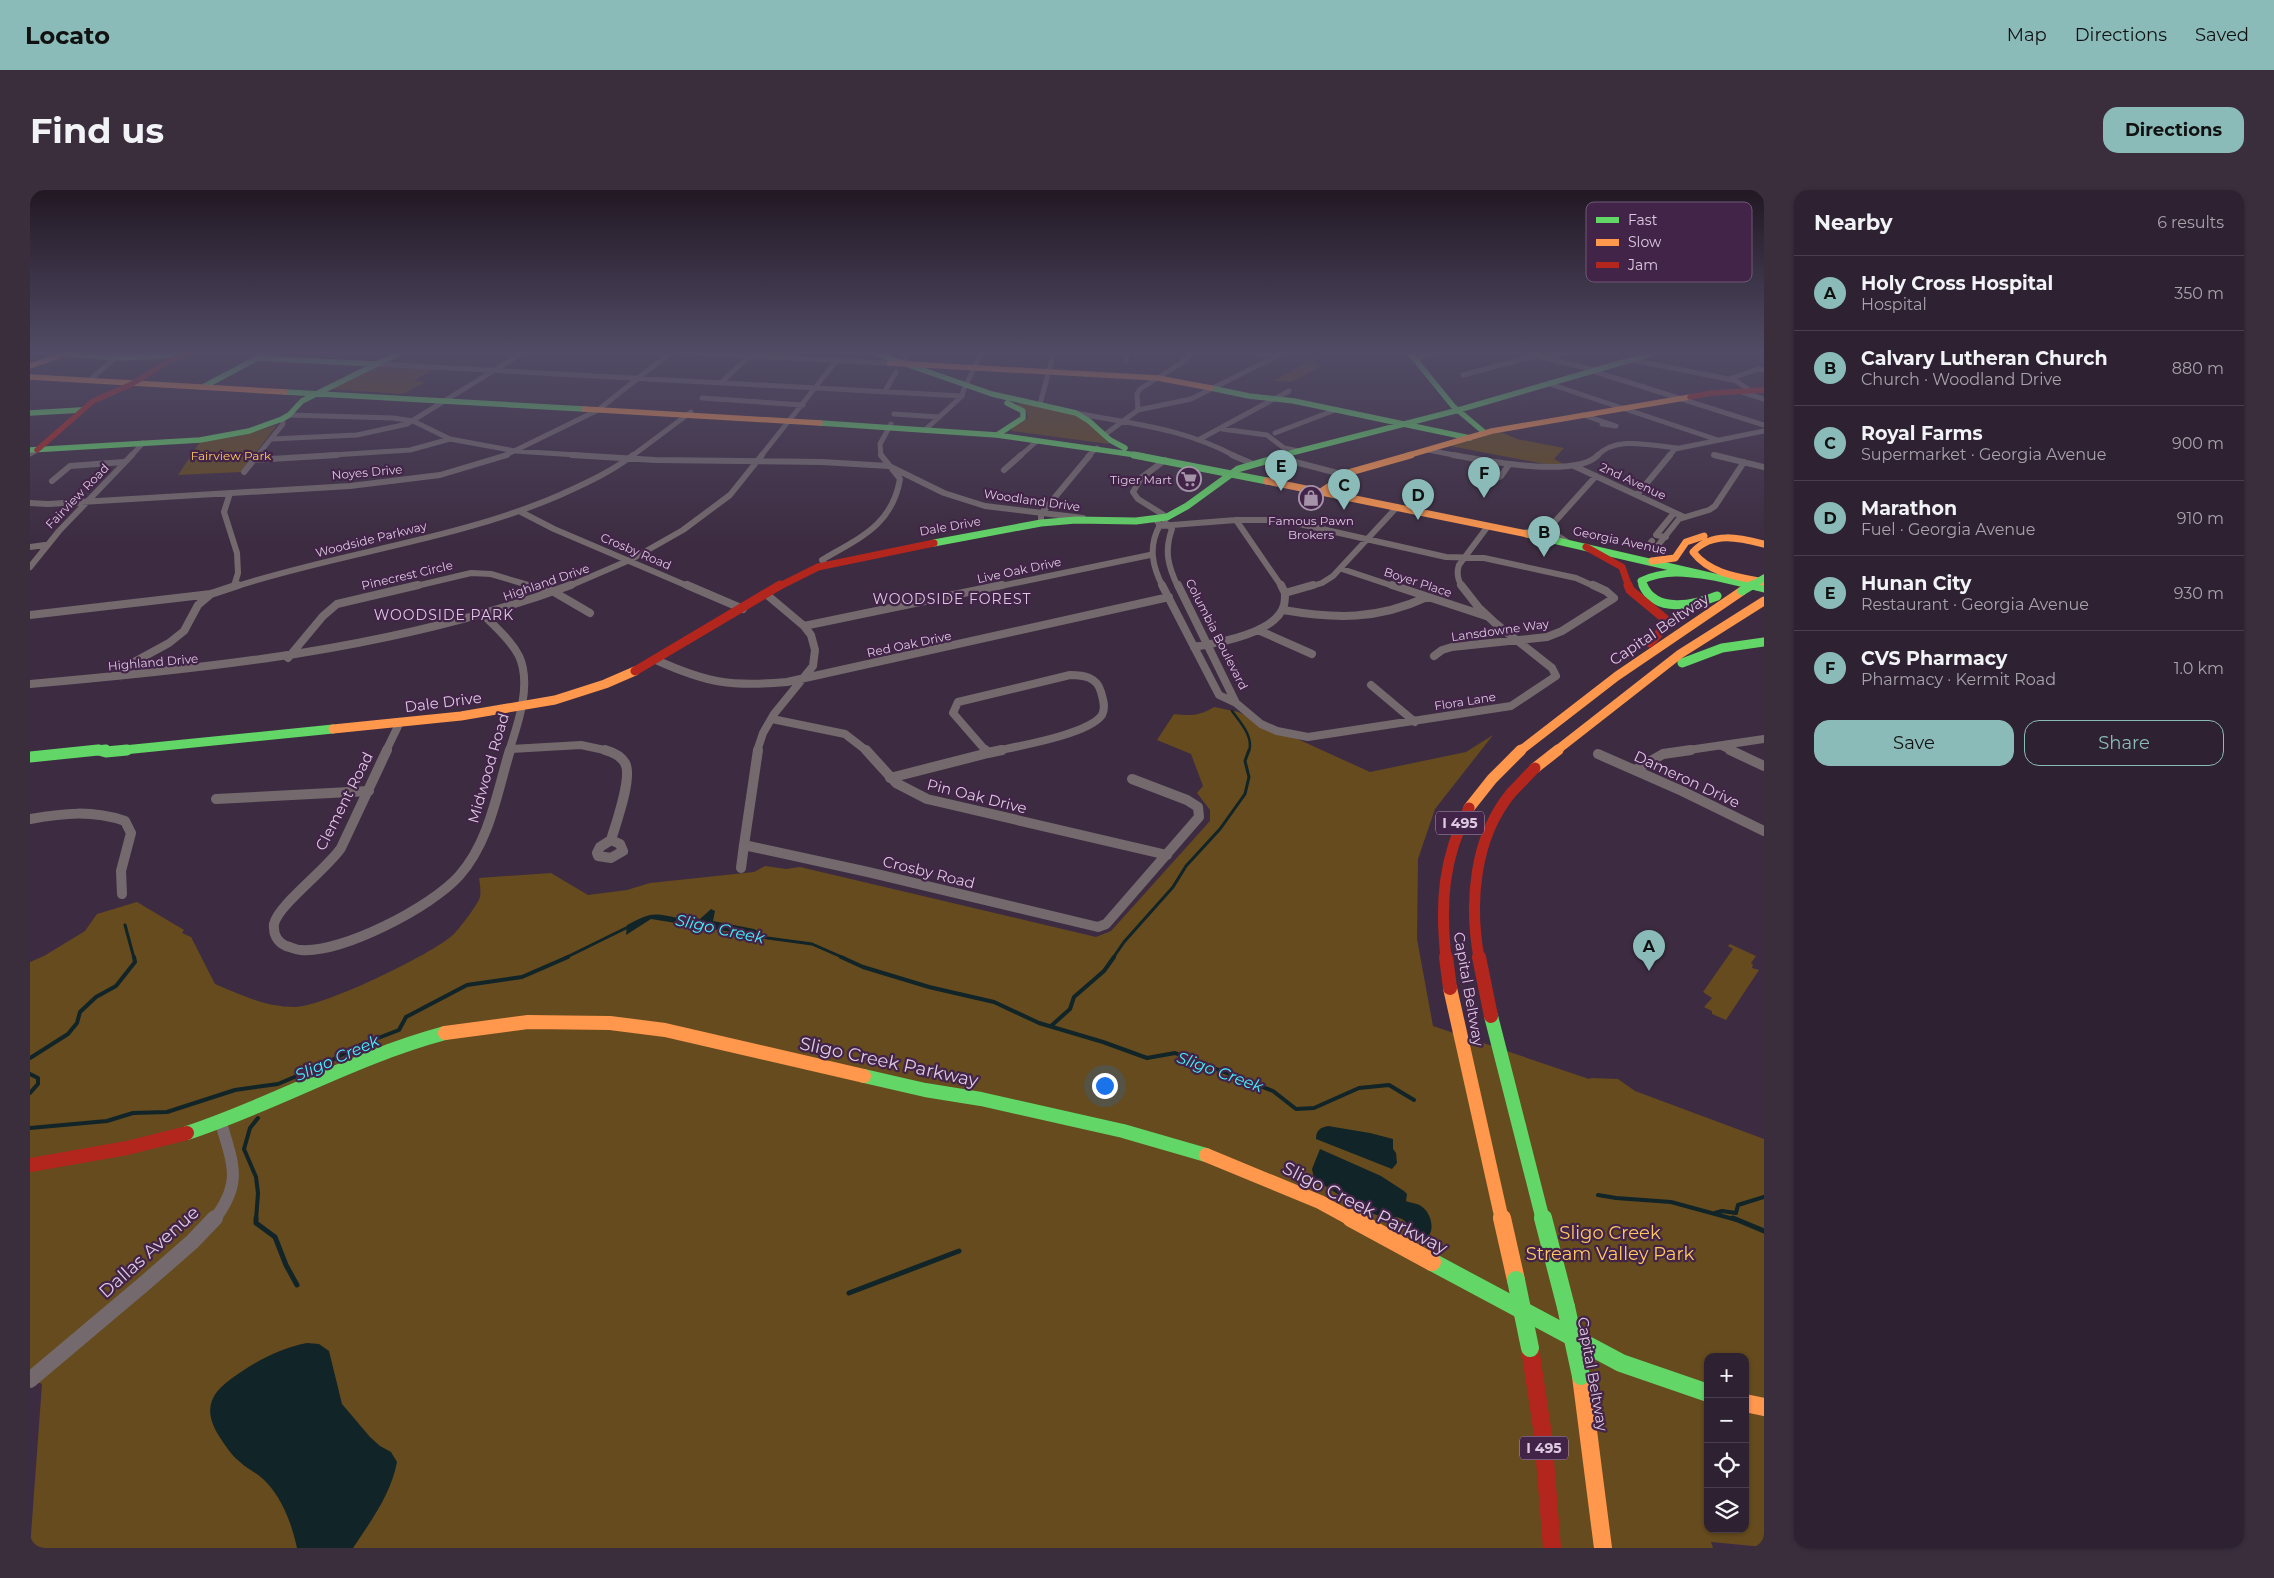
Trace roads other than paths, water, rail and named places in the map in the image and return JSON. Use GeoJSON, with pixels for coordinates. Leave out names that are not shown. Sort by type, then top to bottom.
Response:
{"type":"FeatureCollection","features":[{"type":"Feature","properties":{"kind":"main road"},"geometry":{"type":"LineString","coordinates":[[32,451],[75,415]]}},
{"type":"Feature","properties":{"kind":"main road"},"geometry":{"type":"LineString","coordinates":[[143,443],[207,436],[250,428],[278,415]]}},
{"type":"Feature","properties":{"kind":"main road","name":"Georgia Avenue"},"geometry":{"type":"LineString","coordinates":[[712,415],[791,420],[891,422],[928,428],[1071,442],[1231,472],[1764,583]]}},
{"type":"Feature","properties":{"kind":"main road"},"geometry":{"type":"LineString","coordinates":[[998,434],[1024,418],[1024,415]]}},
{"type":"Feature","properties":{"kind":"main road"},"geometry":{"type":"LineString","coordinates":[[1081,415],[1109,441],[1143,456]]}},
{"type":"Feature","properties":{"kind":"main road"},"geometry":{"type":"LineString","coordinates":[[1361,415],[1470,438]]}},
{"type":"Feature","properties":{"kind":"main road"},"geometry":{"type":"LineString","coordinates":[[1164,520],[1187,510],[1188,506],[1217,483],[1223,482],[1231,472],[1276,458],[1290,451],[1438,415]]}},
{"type":"Feature","properties":{"kind":"main road"},"geometry":{"type":"LineString","coordinates":[[1460,415],[1485,433]]}},
{"type":"Feature","properties":{"kind":"main road"},"geometry":{"type":"LineString","coordinates":[[1321,492],[1345,475],[1485,433],[1581,415]]}},
{"type":"Feature","properties":{"kind":"main road"},"geometry":{"type":"LineString","coordinates":[[32,451],[226,436],[256,429],[285,417]]}},
{"type":"Feature","properties":{"kind":"main road","name":"Georgia Avenue"},"geometry":{"type":"LineString","coordinates":[[998,434],[1097,448]]}},
{"type":"Feature","properties":{"kind":"main road","name":"Dale Drive"},"geometry":{"type":"LineString","coordinates":[[30,757],[99,750],[106,752],[117,749],[400,722],[520,707],[581,693],[605,684],[656,660],[802,573],[825,565],[1041,519],[1164,520]]}},
{"type":"Feature","properties":{"kind":"main road"},"geometry":{"type":"LineString","coordinates":[[1652,561],[1675,558],[1686,542],[1699,536],[1764,533]]}},
{"type":"Feature","properties":{"kind":"main road"},"geometry":{"type":"LineString","coordinates":[[1764,544],[1737,538],[1720,538],[1703,542],[1693,552],[1698,560],[1712,568],[1764,583]]}},
{"type":"Feature","properties":{"kind":"main road"},"geometry":{"type":"LineString","coordinates":[[1586,546],[1622,566],[1626,571],[1626,585],[1630,590],[1665,619],[1665,628],[1618,675]]}},
{"type":"Feature","properties":{"kind":"main road","name":"Georgia Avenue"},"geometry":{"type":"LineString","coordinates":[[1695,570],[1764,588]]}},
{"type":"Feature","properties":{"kind":"main road"},"geometry":{"type":"LineString","coordinates":[[1727,579],[1662,573],[1644,578],[1640,585],[1652,597],[1680,606],[1697,606],[1722,594],[1742,591]]}},
{"type":"Feature","properties":{"kind":"main road","name":"Capital Beltway"},"geometry":{"type":"LineString","coordinates":[[1552,1548],[1543,1435],[1530,1348],[1461,1036],[1444,938],[1442,903],[1445,871],[1452,842],[1462,818],[1491,778],[1514,756],[1618,675],[1764,578]]}},
{"type":"Feature","properties":{"kind":"main road","name":"Capital Beltway"},"geometry":{"type":"LineString","coordinates":[[1603,1548],[1581,1376],[1566,1307],[1484,991],[1475,944],[1472,910],[1474,879],[1481,851],[1490,827],[1517,788],[1538,766],[1607,710],[1694,644],[1764,601]]}},
{"type":"Feature","properties":{"kind":"main road"},"geometry":{"type":"LineString","coordinates":[[1607,710],[1691,657],[1718,649],[1764,642]]}},
{"type":"Feature","properties":{"kind":"main road","name":"Sligo Creek Parkway"},"geometry":{"type":"LineString","coordinates":[[30,1165],[145,1143],[221,1123],[404,1045],[451,1032],[512,1022],[565,1019],[624,1023],[665,1030],[925,1090],[981,1099],[1123,1131],[1201,1153],[1320,1202],[1621,1363],[1704,1392]]}},
{"type":"Feature","properties":{"kind":"main road"},"geometry":{"type":"LineString","coordinates":[[1749,1404],[1764,1407]]}},
{"type":"Feature","properties":{"kind":"street"},"geometry":{"type":"LineString","coordinates":[[271,439],[376,433],[413,421],[422,415]]}},
{"type":"Feature","properties":{"kind":"street","name":"Noyes Drive"},"geometry":{"type":"LineString","coordinates":[[30,503],[48,504],[230,493],[367,484],[423,478],[476,466],[515,451],[587,415]]}},
{"type":"Feature","properties":{"kind":"street","name":"Woodside Parkway"},"geometry":{"type":"LineString","coordinates":[[30,615],[211,594],[277,573],[355,556],[521,512],[596,479],[629,458],[687,415]]}},
{"type":"Feature","properties":{"kind":"street","name":"Highland Drive"},"geometry":{"type":"LineString","coordinates":[[30,684],[288,658],[390,639],[484,615],[554,592],[629,562],[674,537],[708,514],[730,496],[794,415]]}},
{"type":"Feature","properties":{"kind":"street"},"geometry":{"type":"LineString","coordinates":[[1089,415],[1200,439],[1253,464]]}},
{"type":"Feature","properties":{"kind":"street"},"geometry":{"type":"LineString","coordinates":[[1107,433],[1129,415]]}},
{"type":"Feature","properties":{"kind":"street"},"geometry":{"type":"LineString","coordinates":[[1200,439],[1246,415]]}},
{"type":"Feature","properties":{"kind":"street"},"geometry":{"type":"LineString","coordinates":[[1222,429],[1273,435],[1322,415]]}},
{"type":"Feature","properties":{"kind":"street"},"geometry":{"type":"LineString","coordinates":[[1584,415],[1604,423]]}},
{"type":"Feature","properties":{"kind":"street"},"geometry":{"type":"LineString","coordinates":[[1645,415],[1718,440]]}},
{"type":"Feature","properties":{"kind":"street"},"geometry":{"type":"LineString","coordinates":[[1733,415],[1764,425]]}},
{"type":"Feature","properties":{"kind":"street","name":"Woodland Drive"},"geometry":{"type":"LineString","coordinates":[[285,417],[372,416],[413,421],[450,439],[515,451],[629,458],[832,462],[889,466],[963,500],[1041,519]]}},
{"type":"Feature","properties":{"kind":"street"},"geometry":{"type":"LineString","coordinates":[[244,472],[283,424],[285,417]]}},
{"type":"Feature","properties":{"kind":"street"},"geometry":{"type":"LineString","coordinates":[[825,565],[822,560],[875,528],[894,507],[899,495],[900,479],[882,458],[879,450],[880,442],[891,422],[938,417]]}},
{"type":"Feature","properties":{"kind":"street"},"geometry":{"type":"LineString","coordinates":[[928,428],[938,417]]}},
{"type":"Feature","properties":{"kind":"street"},"geometry":{"type":"LineString","coordinates":[[1428,450],[1508,466],[1573,466],[1594,459],[1604,448],[1614,444],[1637,443],[1678,448],[1764,431]]}},
{"type":"Feature","properties":{"kind":"street"},"geometry":{"type":"LineString","coordinates":[[1273,435],[1290,451]]}},
{"type":"Feature","properties":{"kind":"street"},"geometry":{"type":"LineString","coordinates":[[253,460],[410,450],[450,439]]}},
{"type":"Feature","properties":{"kind":"street"},"geometry":{"type":"LineString","coordinates":[[1004,470],[1037,441]]}},
{"type":"Feature","properties":{"kind":"street","name":"Fairview Road"},"geometry":{"type":"LineString","coordinates":[[30,567],[45,545],[143,443]]}},
{"type":"Feature","properties":{"kind":"street"},"geometry":{"type":"LineString","coordinates":[[1041,519],[1085,460],[1097,448]]}},
{"type":"Feature","properties":{"kind":"street"},"geometry":{"type":"LineString","coordinates":[[1638,495],[1678,448]]}},
{"type":"Feature","properties":{"kind":"street"},"geometry":{"type":"LineString","coordinates":[[1714,456],[1764,467]]}},
{"type":"Feature","properties":{"kind":"street"},"geometry":{"type":"LineString","coordinates":[[1276,458],[1345,475]]}},
{"type":"Feature","properties":{"kind":"street"},"geometry":{"type":"LineString","coordinates":[[1165,460],[1141,478],[1133,492],[1138,499],[1164,520],[1282,520],[1446,557],[1465,556]]}},
{"type":"Feature","properties":{"kind":"street"},"geometry":{"type":"LineString","coordinates":[[52,481],[70,466],[124,462]]}},
{"type":"Feature","properties":{"kind":"street"},"geometry":{"type":"LineString","coordinates":[[1652,541],[1647,547],[1655,549],[1679,519],[1709,510],[1715,506],[1744,462]]}},
{"type":"Feature","properties":{"kind":"street"},"geometry":{"type":"LineString","coordinates":[[1484,486],[1501,476],[1508,466]]}},
{"type":"Feature","properties":{"kind":"street","name":"2nd Avenue"},"geometry":{"type":"LineString","coordinates":[[1573,466],[1684,517]]}},
{"type":"Feature","properties":{"kind":"street"},"geometry":{"type":"LineString","coordinates":[[1523,533],[1550,527],[1596,476]]}},
{"type":"Feature","properties":{"kind":"street"},"geometry":{"type":"LineString","coordinates":[[230,493],[224,504],[224,517],[232,533],[238,561],[238,576],[234,586]]}},
{"type":"Feature","properties":{"kind":"street"},"geometry":{"type":"LineString","coordinates":[[30,508],[48,504]]}},
{"type":"Feature","properties":{"kind":"street"},"geometry":{"type":"LineString","coordinates":[[1285,594],[1322,583],[1342,568],[1397,507]]}},
{"type":"Feature","properties":{"kind":"street","name":"Crosby Road"},"geometry":{"type":"LineString","coordinates":[[521,512],[554,529],[629,562],[754,601],[804,626],[810,635],[815,650],[813,666],[762,733],[754,758],[741,868]]}},
{"type":"Feature","properties":{"kind":"street"},"geometry":{"type":"LineString","coordinates":[[1666,537],[1656,535],[1674,513]]}},
{"type":"Feature","properties":{"kind":"street"},"geometry":{"type":"LineString","coordinates":[[1150,555],[1152,542],[1164,520]]}},
{"type":"Feature","properties":{"kind":"street","name":"Columbia Boulevard"},"geometry":{"type":"LineString","coordinates":[[1164,520],[1172,529],[1167,540],[1166,554],[1170,570],[1209,645],[1236,703]]}},
{"type":"Feature","properties":{"kind":"street"},"geometry":{"type":"LineString","coordinates":[[1194,647],[1209,645],[1258,630],[1269,624],[1283,610],[1286,598],[1284,589],[1236,520]]}},
{"type":"Feature","properties":{"kind":"street","name":"Flora Lane"},"geometry":{"type":"LineString","coordinates":[[1236,703],[1261,724],[1277,731],[1296,736],[1324,736],[1511,706],[1556,676],[1552,668],[1486,616],[1458,581],[1456,571],[1488,526]]}},
{"type":"Feature","properties":{"kind":"street"},"geometry":{"type":"LineString","coordinates":[[1550,527],[1552,532],[1567,542]]}},
{"type":"Feature","properties":{"kind":"street"},"geometry":{"type":"LineString","coordinates":[[30,547],[45,545]]}},
{"type":"Feature","properties":{"kind":"street","name":"Columbia Boulevard"},"geometry":{"type":"LineString","coordinates":[[1150,555],[1157,576],[1219,695],[1236,703]]}},
{"type":"Feature","properties":{"kind":"street","name":"Live Oak Drive"},"geometry":{"type":"LineString","coordinates":[[804,626],[1150,555]]}},
{"type":"Feature","properties":{"kind":"street","name":"Lansdowne Way"},"geometry":{"type":"LineString","coordinates":[[1434,656],[1442,650],[1452,647],[1547,637],[1562,632],[1614,598],[1610,594],[1576,578],[1484,558],[1465,556]]}},
{"type":"Feature","properties":{"kind":"street","name":"Boyer Place"},"geometry":{"type":"LineString","coordinates":[[1342,568],[1486,616]]}},
{"type":"Feature","properties":{"kind":"street","name":"Pinecrest Circle"},"geometry":{"type":"LineString","coordinates":[[288,658],[332,607],[349,600],[471,572],[492,574],[554,592],[590,613]]}},
{"type":"Feature","properties":{"kind":"street"},"geometry":{"type":"LineString","coordinates":[[121,676],[135,662],[177,638],[186,630],[197,607],[211,594]]}},
{"type":"Feature","properties":{"kind":"street","name":"Red Oak Drive"},"geometry":{"type":"LineString","coordinates":[[656,660],[696,677],[724,684],[755,685],[803,679],[1169,597]]}},
{"type":"Feature","properties":{"kind":"street"},"geometry":{"type":"LineString","coordinates":[[1283,610],[1324,617],[1364,617],[1390,612],[1427,597]]}},
{"type":"Feature","properties":{"kind":"street","name":"Midwood Road"},"geometry":{"type":"LineString","coordinates":[[458,876],[475,854],[482,837],[511,749],[523,682],[521,661],[512,646],[484,615]]}},
{"type":"Feature","properties":{"kind":"street"},"geometry":{"type":"LineString","coordinates":[[1258,630],[1312,654]]}},
{"type":"Feature","properties":{"kind":"street"},"geometry":{"type":"LineString","coordinates":[[890,778],[1076,731],[1092,724],[1101,716],[1104,707],[1099,684],[1089,677],[1070,675],[968,698],[958,702],[953,713],[955,717],[988,753]]}},
{"type":"Feature","properties":{"kind":"street"},"geometry":{"type":"LineString","coordinates":[[1372,685],[1415,722]]}},
{"type":"Feature","properties":{"kind":"street","name":"Pin Oak Drive"},"geometry":{"type":"LineString","coordinates":[[772,719],[846,734],[856,740],[890,778],[913,794],[940,803],[1167,855]]}},
{"type":"Feature","properties":{"kind":"street","name":"Clement Road"},"geometry":{"type":"LineString","coordinates":[[400,722],[341,848],[332,860],[278,914],[273,925],[275,937],[280,943],[292,949],[315,950],[337,946],[396,921],[429,900],[458,876]]}},
{"type":"Feature","properties":{"kind":"street"},"geometry":{"type":"LineString","coordinates":[[1635,770],[1662,754],[1764,739]]}},
{"type":"Feature","properties":{"kind":"street"},"geometry":{"type":"LineString","coordinates":[[1721,746],[1764,766]]}},
{"type":"Feature","properties":{"kind":"street"},"geometry":{"type":"LineString","coordinates":[[511,749],[604,747],[624,759],[629,769],[628,777],[612,840]]}},
{"type":"Feature","properties":{"kind":"street","name":"Dameron Drive"},"geometry":{"type":"LineString","coordinates":[[1598,754],[1764,830]]}},
{"type":"Feature","properties":{"kind":"street"},"geometry":{"type":"LineString","coordinates":[[1132,779],[1187,800],[1198,807],[1199,817],[1167,855]]}},
{"type":"Feature","properties":{"kind":"street"},"geometry":{"type":"LineString","coordinates":[[216,800],[369,791]]}},
{"type":"Feature","properties":{"kind":"street"},"geometry":{"type":"LineString","coordinates":[[30,819],[82,811],[104,813],[125,821],[131,833],[122,871],[122,894]]}},
{"type":"Feature","properties":{"kind":"street","name":"Crosby Road"},"geometry":{"type":"LineString","coordinates":[[744,845],[868,872],[1087,926],[1098,927],[1106,924],[1167,855]]}},
{"type":"Feature","properties":{"kind":"street","name":"Dallas Avenue"},"geometry":{"type":"LineString","coordinates":[[30,1380],[138,1290],[204,1230],[221,1210],[233,1185],[233,1172],[221,1123]]}},
{"type":"Feature","properties":{"kind":"water"},"geometry":{"type":"Polygon","coordinates":[[[711,909],[715,911],[713,921],[754,929],[762,934],[747,939],[738,933],[651,919],[626,935],[627,925],[646,916],[657,914],[678,918],[681,914],[700,919],[711,909]]]}},
{"type":"Feature","properties":{"kind":"water"},"geometry":{"type":"Polygon","coordinates":[[[1328,1126],[1393,1139],[1393,1149],[1396,1153],[1397,1163],[1392,1169],[1316,1139],[1319,1130],[1328,1126]]]}},
{"type":"Feature","properties":{"kind":"water"},"geometry":{"type":"Polygon","coordinates":[[[1320,1149],[1381,1176],[1404,1191],[1407,1194],[1406,1201],[1419,1205],[1428,1213],[1431,1228],[1427,1237],[1423,1240],[1416,1236],[1402,1219],[1382,1217],[1370,1213],[1314,1179],[1312,1169],[1320,1149]]]}},
{"type":"Feature","properties":{"kind":"water"},"geometry":{"type":"Polygon","coordinates":[[[307,1343],[319,1344],[329,1351],[342,1404],[370,1437],[380,1446],[391,1452],[397,1462],[385,1496],[353,1548],[297,1548],[290,1522],[278,1497],[264,1480],[243,1465],[231,1453],[219,1436],[211,1416],[212,1400],[229,1380],[271,1355],[307,1343]]]}},
{"type":"Feature","properties":{"kind":"waterway"},"geometry":{"type":"LineString","coordinates":[[1232,711],[1248,735],[1250,740],[1249,751]]}},
{"type":"Feature","properties":{"kind":"waterway"},"geometry":{"type":"LineString","coordinates":[[1113,958],[1124,942],[1173,887],[1186,866],[1220,829],[1245,794],[1249,777],[1245,761],[1249,750]]}},
{"type":"Feature","properties":{"kind":"waterway"},"geometry":{"type":"LineString","coordinates":[[125,925],[134,958]]}},
{"type":"Feature","properties":{"kind":"waterway","name":"Sligo Creek"},"geometry":{"type":"LineString","coordinates":[[565,958],[628,927]]}},
{"type":"Feature","properties":{"kind":"waterway","name":"Sligo Creek"},"geometry":{"type":"LineString","coordinates":[[752,936],[812,944],[844,958]]}},
{"type":"Feature","properties":{"kind":"waterway"},"geometry":{"type":"LineString","coordinates":[[30,1058],[68,1034],[77,1023],[80,1012],[96,997],[116,986],[135,962],[134,957]]}},
{"type":"Feature","properties":{"kind":"waterway","name":"Sligo Creek"},"geometry":{"type":"LineString","coordinates":[[30,1128],[107,1121],[133,1113],[167,1112],[235,1090],[278,1084],[325,1064],[360,1045],[399,1030],[406,1017],[467,985],[522,977],[568,957]]}},
{"type":"Feature","properties":{"kind":"waterway","name":"Sligo Creek"},"geometry":{"type":"LineString","coordinates":[[841,957],[863,967],[929,987],[994,1002],[1039,1023],[1103,1042],[1147,1058],[1175,1053],[1273,1091],[1296,1109],[1314,1108],[1359,1088],[1389,1085],[1414,1100]]}},
{"type":"Feature","properties":{"kind":"waterway"},"geometry":{"type":"LineString","coordinates":[[1051,1026],[1070,1009],[1074,997],[1104,971],[1114,957]]}},
{"type":"Feature","properties":{"kind":"waterway"},"geometry":{"type":"LineString","coordinates":[[30,1074],[38,1078],[38,1084],[30,1093]]}},
{"type":"Feature","properties":{"kind":"waterway"},"geometry":{"type":"LineString","coordinates":[[256,1220],[258,1193],[256,1177],[244,1149],[250,1128],[258,1118]]}},
{"type":"Feature","properties":{"kind":"waterway"},"geometry":{"type":"LineString","coordinates":[[1598,1195],[1671,1202],[1737,1220]]}},
{"type":"Feature","properties":{"kind":"waterway"},"geometry":{"type":"LineString","coordinates":[[1715,1213],[1722,1211],[1736,1213],[1738,1205],[1764,1197]]}},
{"type":"Feature","properties":{"kind":"waterway"},"geometry":{"type":"LineString","coordinates":[[1733,1218],[1764,1231]]}},
{"type":"Feature","properties":{"kind":"waterway"},"geometry":{"type":"LineString","coordinates":[[256,1220],[256,1223],[275,1237],[286,1265],[297,1285]]}},
{"type":"Feature","properties":{"kind":"waterway"},"geometry":{"type":"LineString","coordinates":[[849,1293],[959,1251]]}},
{"type":"Feature","properties":{"kind":"place","name":"Tiger Mart"},"geometry":{"type":"Point","coordinates":[1189,479]}},
{"type":"Feature","properties":{"kind":"place","name":"Hunan City"},"geometry":{"type":"Point","coordinates":[1281,491]}},
{"type":"Feature","properties":{"kind":"place","name":"Famous Pawn Brokers"},"geometry":{"type":"Point","coordinates":[1311,498]}},
{"type":"Feature","properties":{"kind":"place","name":"CVS Pharmacy"},"geometry":{"type":"Point","coordinates":[1484,498]}},
{"type":"Feature","properties":{"kind":"place","name":"Royal Farms"},"geometry":{"type":"Point","coordinates":[1344,510]}},
{"type":"Feature","properties":{"kind":"place","name":"Marathon"},"geometry":{"type":"Point","coordinates":[1418,520]}},
{"type":"Feature","properties":{"kind":"place","name":"Calvary Lutheran Church"},"geometry":{"type":"Point","coordinates":[1544,557]}},
{"type":"Feature","properties":{"kind":"place","name":"Holy Cross Hospital"},"geometry":{"type":"Point","coordinates":[1649,971]}},
{"type":"Feature","properties":{"kind":"district","name":"WOODSIDE FOREST"},"geometry":{"type":"Point","coordinates":[952,599]}},
{"type":"Feature","properties":{"kind":"district","name":"WOODSIDE PARK"},"geometry":{"type":"Point","coordinates":[444,615]}},
{"type":"Feature","properties":{"kind":"park label","name":"Fairview Park"},"geometry":{"type":"Point","coordinates":[231,455]}},
{"type":"Feature","properties":{"kind":"park label","name":"Sligo Creek Stream Valley Park"},"geometry":{"type":"Point","coordinates":[1610,1243]}}]}
